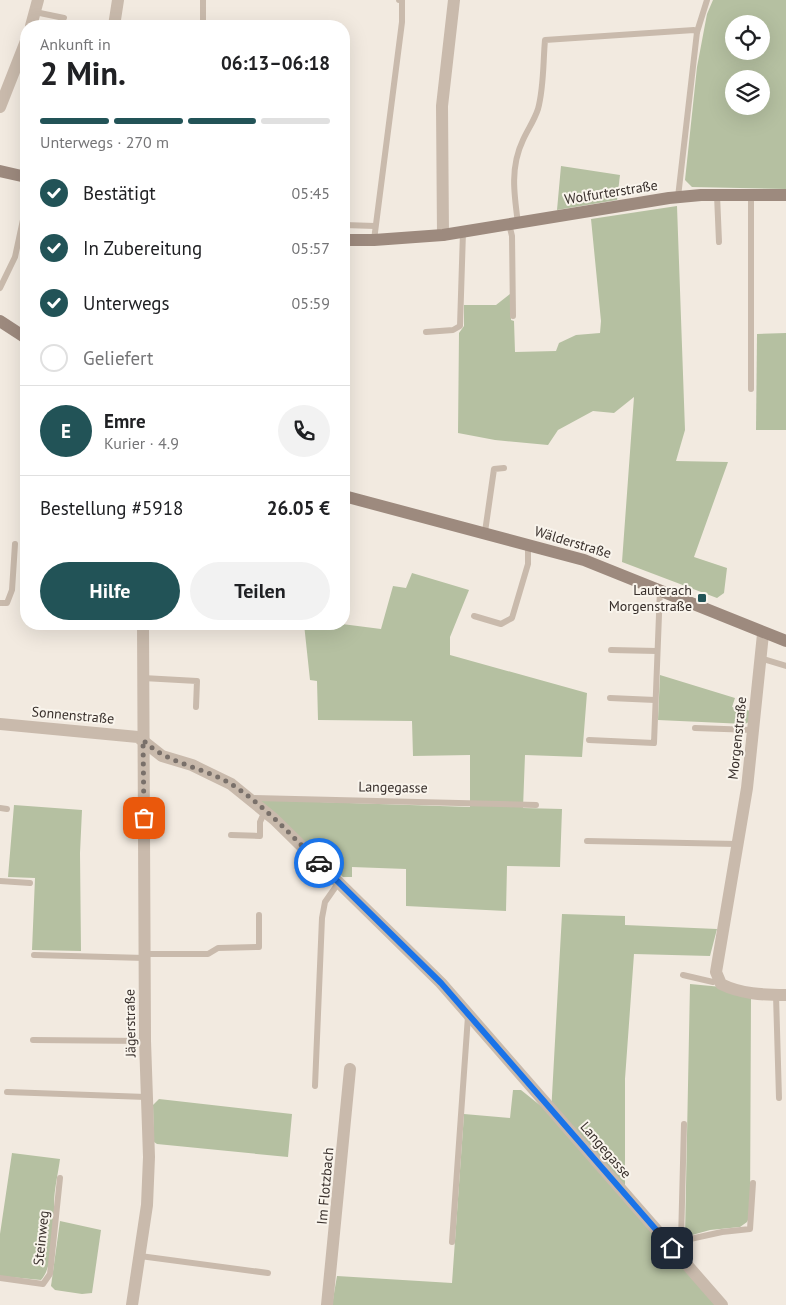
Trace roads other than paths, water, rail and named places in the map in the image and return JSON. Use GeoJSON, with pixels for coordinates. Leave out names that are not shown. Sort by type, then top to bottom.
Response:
{"type":"FeatureCollection","features":[{"type":"Feature","properties":{"kind":"main road"},"geometry":{"type":"LineString","coordinates":[[0,171],[20,176]]}},
{"type":"Feature","properties":{"kind":"main road","name":"Wolfurterstraße"},"geometry":{"type":"LineString","coordinates":[[350,240],[443,235],[678,197],[786,195]]}},
{"type":"Feature","properties":{"kind":"main road"},"geometry":{"type":"LineString","coordinates":[[0,321],[20,334]]}},
{"type":"Feature","properties":{"kind":"main road","name":"Wälderstraße"},"geometry":{"type":"LineString","coordinates":[[350,498],[528,543],[616,571],[763,634],[786,640]]}},
{"type":"Feature","properties":{"kind":"street"},"geometry":{"type":"LineString","coordinates":[[115,20],[118,0]]}},
{"type":"Feature","properties":{"kind":"street"},"geometry":{"type":"LineString","coordinates":[[443,235],[442,106],[454,0]]}},
{"type":"Feature","properties":{"kind":"street"},"geometry":{"type":"LineString","coordinates":[[32,20],[36,6]]}},
{"type":"Feature","properties":{"kind":"street"},"geometry":{"type":"LineString","coordinates":[[0,107],[20,56]]}},
{"type":"Feature","properties":{"kind":"street"},"geometry":{"type":"LineString","coordinates":[[143,630],[143,740]]}},
{"type":"Feature","properties":{"kind":"street","name":"Morgenstraße"},"geometry":{"type":"LineString","coordinates":[[719,979],[716,972],[747,788],[763,634]]}},
{"type":"Feature","properties":{"kind":"street","name":"Sonnenstraße"},"geometry":{"type":"LineString","coordinates":[[0,724],[120,734],[143,740]]}},
{"type":"Feature","properties":{"kind":"street","name":"Langegasse"},"geometry":{"type":"LineString","coordinates":[[143,740],[162,756],[208,772],[231,784],[265,811],[339,882],[441,983],[676,1245],[720,1304]]}},
{"type":"Feature","properties":{"kind":"street","name":"Jägerstraße"},"geometry":{"type":"LineString","coordinates":[[132,1305],[148,1195],[149,1157],[145,1041],[143,740]]}},
{"type":"Feature","properties":{"kind":"street"},"geometry":{"type":"LineString","coordinates":[[719,979],[720,984],[729,988],[753,994],[781,995]]}},
{"type":"Feature","properties":{"kind":"street","name":"Im Flotzbach"},"geometry":{"type":"LineString","coordinates":[[327,1305],[350,1069]]}},
{"type":"Feature","properties":{"kind":"lane"},"geometry":{"type":"LineString","coordinates":[[203,0],[203,20]]}},
{"type":"Feature","properties":{"kind":"lane"},"geometry":{"type":"LineString","coordinates":[[374,240],[384,176],[402,22],[402,0],[399,0]]}},
{"type":"Feature","properties":{"kind":"lane"},"geometry":{"type":"LineString","coordinates":[[678,197],[697,32],[707,0]]}},
{"type":"Feature","properties":{"kind":"lane"},"geometry":{"type":"LineString","coordinates":[[36,6],[64,18]]}},
{"type":"Feature","properties":{"kind":"lane"},"geometry":{"type":"LineString","coordinates":[[513,316],[513,177],[523,139],[533,124],[538,106],[546,40],[694,30],[697,32]]}},
{"type":"Feature","properties":{"kind":"lane"},"geometry":{"type":"LineString","coordinates":[[717,195],[719,242]]}},
{"type":"Feature","properties":{"kind":"lane"},"geometry":{"type":"LineString","coordinates":[[751,195],[752,389]]}},
{"type":"Feature","properties":{"kind":"lane"},"geometry":{"type":"LineString","coordinates":[[350,225],[376,226]]}},
{"type":"Feature","properties":{"kind":"lane"},"geometry":{"type":"LineString","coordinates":[[426,332],[453,330],[460,326],[463,232]]}},
{"type":"Feature","properties":{"kind":"lane"},"geometry":{"type":"LineString","coordinates":[[0,288],[15,257],[20,234]]}},
{"type":"Feature","properties":{"kind":"lane"},"geometry":{"type":"LineString","coordinates":[[485,532],[494,469],[504,468]]}},
{"type":"Feature","properties":{"kind":"lane"},"geometry":{"type":"LineString","coordinates":[[474,616],[501,624],[512,618],[528,564],[528,543]]}},
{"type":"Feature","properties":{"kind":"lane"},"geometry":{"type":"LineString","coordinates":[[0,604],[7,603],[12,590],[15,544]]}},
{"type":"Feature","properties":{"kind":"lane"},"geometry":{"type":"LineString","coordinates":[[589,740],[654,742],[660,589]]}},
{"type":"Feature","properties":{"kind":"lane"},"geometry":{"type":"LineString","coordinates":[[611,650],[657,651]]}},
{"type":"Feature","properties":{"kind":"lane"},"geometry":{"type":"LineString","coordinates":[[760,658],[786,666]]}},
{"type":"Feature","properties":{"kind":"lane"},"geometry":{"type":"LineString","coordinates":[[143,678],[197,681],[196,706]]}},
{"type":"Feature","properties":{"kind":"lane"},"geometry":{"type":"LineString","coordinates":[[610,698],[656,700]]}},
{"type":"Feature","properties":{"kind":"lane"},"geometry":{"type":"LineString","coordinates":[[694,728],[753,730]]}},
{"type":"Feature","properties":{"kind":"lane","name":"Langegasse"},"geometry":{"type":"LineString","coordinates":[[249,798],[536,805]]}},
{"type":"Feature","properties":{"kind":"lane"},"geometry":{"type":"LineString","coordinates":[[231,836],[260,836],[260,822],[265,811]]}},
{"type":"Feature","properties":{"kind":"lane"},"geometry":{"type":"LineString","coordinates":[[587,841],[738,844]]}},
{"type":"Feature","properties":{"kind":"lane"},"geometry":{"type":"LineString","coordinates":[[0,880],[30,883]]}},
{"type":"Feature","properties":{"kind":"lane"},"geometry":{"type":"LineString","coordinates":[[316,1086],[322,918],[325,902],[339,882]]}},
{"type":"Feature","properties":{"kind":"lane"},"geometry":{"type":"LineString","coordinates":[[34,955],[145,956],[208,954],[218,948],[259,947],[259,915]]}},
{"type":"Feature","properties":{"kind":"lane"},"geometry":{"type":"LineString","coordinates":[[683,975],[713,982],[719,979]]}},
{"type":"Feature","properties":{"kind":"lane"},"geometry":{"type":"LineString","coordinates":[[779,1098],[781,995]]}},
{"type":"Feature","properties":{"kind":"lane"},"geometry":{"type":"LineString","coordinates":[[452,1242],[468,1015]]}},
{"type":"Feature","properties":{"kind":"lane"},"geometry":{"type":"LineString","coordinates":[[33,1040],[145,1041]]}},
{"type":"Feature","properties":{"kind":"lane"},"geometry":{"type":"LineString","coordinates":[[7,1092],[146,1097]]}},
{"type":"Feature","properties":{"kind":"lane"},"geometry":{"type":"LineString","coordinates":[[684,1124],[676,1245],[722,1232],[750,1229],[753,1183]]}},
{"type":"Feature","properties":{"kind":"lane","name":"Steinweg"},"geometry":{"type":"LineString","coordinates":[[0,1278],[43,1284],[48,1281],[58,1219],[60,1178]]}},
{"type":"Feature","properties":{"kind":"lane"},"geometry":{"type":"LineString","coordinates":[[140,1256],[268,1273]]}},
{"type":"Feature","properties":{"kind":"place","name":"Lauterach Morgenstraße"},"geometry":{"type":"Point","coordinates":[702,598]}}]}
